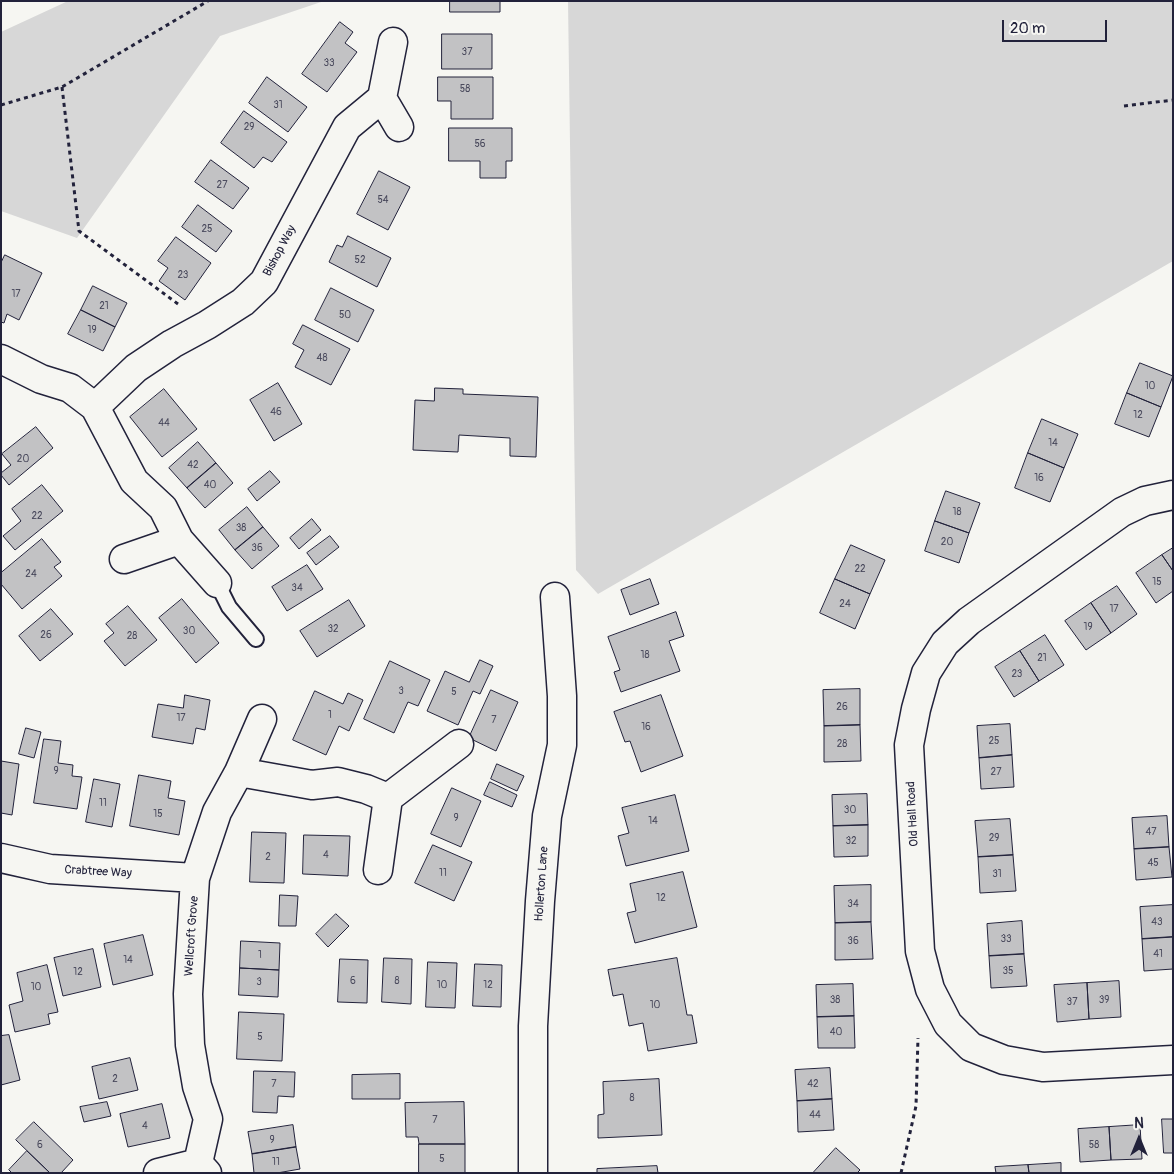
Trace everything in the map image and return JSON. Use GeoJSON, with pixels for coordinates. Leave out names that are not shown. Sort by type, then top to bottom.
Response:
{"type":"FeatureCollection","features":[{"type":"Feature","properties":{"kind":"street"},"geometry":{"type":"LineString","coordinates":[[393,42],[382,98],[400,127]]}},
{"type":"Feature","properties":{"kind":"street","name":"Bishop Way"},"geometry":{"type":"LineString","coordinates":[[95,407],[136,368],[172,344],[244,302],[264,282],[347,127],[382,98]]}},
{"type":"Feature","properties":{"kind":"street"},"geometry":{"type":"LineString","coordinates":[[1,359],[41,379],[70,388],[95,407],[134,481],[163,508],[180,540],[217,583]]}},
{"type":"Feature","properties":{"kind":"street","name":"Old Hall Road"},"geometry":{"type":"LineString","coordinates":[[1173,495],[1146,501],[1122,512],[969,621],[945,643],[926,672],[909,745],[920,951],[930,989],[948,1024],[971,1047],[1004,1060],[1043,1067],[1173,1060]]}},
{"type":"Feature","properties":{"kind":"street"},"geometry":{"type":"LineString","coordinates":[[124,559],[180,540]]}},
{"type":"Feature","properties":{"kind":"street","name":"Hollerton Lane"},"geometry":{"type":"LineString","coordinates":[[534,1173],[534,1026],[540,901],[547,816],[562,745],[562,696],[555,597]]}},
{"type":"Feature","properties":{"kind":"street","name":"Wellcroft Grove"},"geometry":{"type":"LineString","coordinates":[[158,1173],[202,1168],[208,1119],[197,1086],[190,1045],[188,994],[196,878],[217,812],[239,772],[262,719]]}},
{"type":"Feature","properties":{"kind":"street"},"geometry":{"type":"LineString","coordinates":[[378,870],[388,798],[459,744]]}},
{"type":"Feature","properties":{"kind":"street"},"geometry":{"type":"LineString","coordinates":[[239,772],[312,785],[338,782],[366,789],[388,798]]}},
{"type":"Feature","properties":{"kind":"street","name":"Crabtree Way"},"geometry":{"type":"LineString","coordinates":[[1,858],[50,869],[196,878]]}},
{"type":"Feature","properties":{"kind":"lane"},"geometry":{"type":"LineString","coordinates":[[217,583],[228,607],[256,639]]}},
{"type":"Feature","properties":{"kind":"path"},"geometry":{"type":"LineString","coordinates":[[1,105],[62,87],[208,1]]}},
{"type":"Feature","properties":{"kind":"path"},"geometry":{"type":"LineString","coordinates":[[62,87],[79,231],[207,325]]}},
{"type":"Feature","properties":{"kind":"path"},"geometry":{"type":"LineString","coordinates":[[1124,106],[1173,100]]}},
{"type":"Feature","properties":{"kind":"path"},"geometry":{"type":"LineString","coordinates":[[901,1173],[916,1106],[918,1038]]}},
{"type":"Feature","properties":{"kind":"shaded area"},"geometry":{"type":"Polygon","coordinates":[[[68,1],[324,1],[220,36],[77,238],[1,211],[1,32],[68,1]]]}},
{"type":"Feature","properties":{"kind":"shaded area"},"geometry":{"type":"Polygon","coordinates":[[[568,1],[1173,1],[1173,261],[598,594],[576,570],[568,1]]]}},
{"type":"Feature","properties":{"kind":"building"},"geometry":{"type":"Polygon","coordinates":[[[450,1],[500,1],[500,12],[450,12],[450,1]]]}},
{"type":"Feature","properties":{"kind":"building"},"geometry":{"type":"Polygon","coordinates":[[[340,22],[353,32],[345,43],[357,52],[327,92],[302,74],[340,22]]]}},
{"type":"Feature","properties":{"kind":"building"},"geometry":{"type":"Polygon","coordinates":[[[442,34],[492,34],[492,69],[442,69],[442,34]]]}},
{"type":"Feature","properties":{"kind":"building"},"geometry":{"type":"Polygon","coordinates":[[[267,77],[307,107],[288,132],[249,103],[267,77]]]}},
{"type":"Feature","properties":{"kind":"building"},"geometry":{"type":"Polygon","coordinates":[[[438,77],[493,77],[493,119],[451,119],[451,101],[438,101],[438,77]]]}},
{"type":"Feature","properties":{"kind":"building"},"geometry":{"type":"Polygon","coordinates":[[[244,111],[287,142],[272,162],[263,157],[254,168],[221,143],[244,111]]]}},
{"type":"Feature","properties":{"kind":"building"},"geometry":{"type":"Polygon","coordinates":[[[449,128],[512,128],[512,161],[506,161],[506,178],[480,178],[480,161],[449,161],[449,128]]]}},
{"type":"Feature","properties":{"kind":"building"},"geometry":{"type":"Polygon","coordinates":[[[211,160],[249,188],[233,209],[195,182],[211,160]]]}},
{"type":"Feature","properties":{"kind":"building"},"geometry":{"type":"Polygon","coordinates":[[[379,171],[410,187],[388,230],[357,214],[379,171]]]}},
{"type":"Feature","properties":{"kind":"building"},"geometry":{"type":"Polygon","coordinates":[[[198,205],[232,231],[216,252],[182,227],[198,205]]]}},
{"type":"Feature","properties":{"kind":"building"},"geometry":{"type":"Polygon","coordinates":[[[348,236],[391,258],[377,287],[329,262],[337,245],[342,247],[348,236]]]}},
{"type":"Feature","properties":{"kind":"building"},"geometry":{"type":"Polygon","coordinates":[[[176,237],[211,263],[185,300],[159,281],[168,268],[158,261],[176,237]]]}},
{"type":"Feature","properties":{"kind":"building"},"geometry":{"type":"Polygon","coordinates":[[[5,255],[42,273],[19,320],[7,314],[4,323],[1,322],[1,263],[5,255]]]}},
{"type":"Feature","properties":{"kind":"building"},"geometry":{"type":"Polygon","coordinates":[[[93,286],[127,303],[115,327],[81,310],[93,286]]]}},
{"type":"Feature","properties":{"kind":"building"},"geometry":{"type":"Polygon","coordinates":[[[331,288],[374,310],[358,342],[315,320],[331,288]]]}},
{"type":"Feature","properties":{"kind":"building"},"geometry":{"type":"Polygon","coordinates":[[[81,310],[115,327],[103,351],[68,334],[81,310]]]}},
{"type":"Feature","properties":{"kind":"building"},"geometry":{"type":"Polygon","coordinates":[[[303,325],[350,349],[331,385],[295,367],[304,350],[293,344],[303,325]]]}},
{"type":"Feature","properties":{"kind":"building"},"geometry":{"type":"Polygon","coordinates":[[[1140,363],[1173,376],[1161,407],[1127,393],[1140,363]]]}},
{"type":"Feature","properties":{"kind":"building"},"geometry":{"type":"Polygon","coordinates":[[[278,383],[302,424],[274,441],[250,400],[278,383]]]}},
{"type":"Feature","properties":{"kind":"building"},"geometry":{"type":"Polygon","coordinates":[[[435,388],[463,389],[463,394],[538,397],[536,457],[510,456],[510,438],[459,435],[458,452],[413,450],[415,400],[434,401],[435,388]]]}},
{"type":"Feature","properties":{"kind":"building"},"geometry":{"type":"Polygon","coordinates":[[[164,389],[197,429],[162,457],[130,417],[164,389]]]}},
{"type":"Feature","properties":{"kind":"building"},"geometry":{"type":"Polygon","coordinates":[[[1127,393],[1161,407],[1149,437],[1115,424],[1127,393]]]}},
{"type":"Feature","properties":{"kind":"building"},"geometry":{"type":"Polygon","coordinates":[[[1042,419],[1078,434],[1064,468],[1028,453],[1042,419]]]}},
{"type":"Feature","properties":{"kind":"building"},"geometry":{"type":"Polygon","coordinates":[[[36,427],[53,448],[9,485],[1,473],[11,465],[2,454],[36,427]]]}},
{"type":"Feature","properties":{"kind":"building"},"geometry":{"type":"Polygon","coordinates":[[[198,442],[216,463],[187,488],[169,468],[198,442]]]}},
{"type":"Feature","properties":{"kind":"building"},"geometry":{"type":"Polygon","coordinates":[[[1028,453],[1064,468],[1050,502],[1015,488],[1028,453]]]}},
{"type":"Feature","properties":{"kind":"building"},"geometry":{"type":"Polygon","coordinates":[[[216,463],[233,483],[205,508],[187,488],[216,463]]]}},
{"type":"Feature","properties":{"kind":"building"},"geometry":{"type":"Polygon","coordinates":[[[270,471],[280,482],[257,501],[248,489],[270,471]]]}},
{"type":"Feature","properties":{"kind":"building"},"geometry":{"type":"Polygon","coordinates":[[[42,485],[63,511],[15,550],[3,536],[21,521],[12,509],[42,485]]]}},
{"type":"Feature","properties":{"kind":"building"},"geometry":{"type":"Polygon","coordinates":[[[946,491],[980,503],[969,533],[935,521],[946,491]]]}},
{"type":"Feature","properties":{"kind":"building"},"geometry":{"type":"Polygon","coordinates":[[[247,507],[263,527],[235,550],[219,530],[247,507]]]}},
{"type":"Feature","properties":{"kind":"building"},"geometry":{"type":"Polygon","coordinates":[[[312,519],[321,530],[299,549],[290,538],[312,519]]]}},
{"type":"Feature","properties":{"kind":"building"},"geometry":{"type":"Polygon","coordinates":[[[935,521],[969,533],[959,563],[925,551],[935,521]]]}},
{"type":"Feature","properties":{"kind":"building"},"geometry":{"type":"Polygon","coordinates":[[[263,527],[279,546],[252,569],[235,550],[263,527]]]}},
{"type":"Feature","properties":{"kind":"building"},"geometry":{"type":"Polygon","coordinates":[[[330,536],[339,547],[316,565],[307,553],[330,536]]]}},
{"type":"Feature","properties":{"kind":"building"},"geometry":{"type":"Polygon","coordinates":[[[42,539],[61,562],[54,567],[62,576],[22,609],[1,584],[1,573],[42,539]]]}},
{"type":"Feature","properties":{"kind":"building"},"geometry":{"type":"Polygon","coordinates":[[[851,545],[885,560],[870,594],[835,579],[851,545]]]}},
{"type":"Feature","properties":{"kind":"building"},"geometry":{"type":"Polygon","coordinates":[[[1173,548],[1173,571],[1162,555],[1173,548]]]}},
{"type":"Feature","properties":{"kind":"building"},"geometry":{"type":"Polygon","coordinates":[[[1162,555],[1173,571],[1173,591],[1156,603],[1136,573],[1162,555]]]}},
{"type":"Feature","properties":{"kind":"building"},"geometry":{"type":"Polygon","coordinates":[[[307,565],[323,589],[287,611],[272,587],[307,565]]]}},
{"type":"Feature","properties":{"kind":"building"},"geometry":{"type":"Polygon","coordinates":[[[650,579],[659,604],[630,615],[621,590],[650,579]]]}},
{"type":"Feature","properties":{"kind":"building"},"geometry":{"type":"Polygon","coordinates":[[[835,579],[870,594],[855,629],[820,613],[835,579]]]}},
{"type":"Feature","properties":{"kind":"building"},"geometry":{"type":"Polygon","coordinates":[[[1117,586],[1137,614],[1111,633],[1091,603],[1117,586]]]}},
{"type":"Feature","properties":{"kind":"building"},"geometry":{"type":"Polygon","coordinates":[[[182,599],[219,643],[196,663],[159,618],[182,599]]]}},
{"type":"Feature","properties":{"kind":"building"},"geometry":{"type":"Polygon","coordinates":[[[349,600],[365,626],[317,657],[300,631],[349,600]]]}},
{"type":"Feature","properties":{"kind":"building"},"geometry":{"type":"Polygon","coordinates":[[[1091,603],[1111,633],[1086,650],[1065,621],[1091,603]]]}},
{"type":"Feature","properties":{"kind":"building"},"geometry":{"type":"Polygon","coordinates":[[[128,606],[157,640],[125,666],[104,641],[114,633],[106,624],[128,606]]]}},
{"type":"Feature","properties":{"kind":"building"},"geometry":{"type":"Polygon","coordinates":[[[51,609],[73,634],[40,661],[19,636],[51,609]]]}},
{"type":"Feature","properties":{"kind":"building"},"geometry":{"type":"Polygon","coordinates":[[[676,612],[684,636],[669,641],[680,671],[621,692],[614,672],[620,670],[608,637],[676,612]]]}},
{"type":"Feature","properties":{"kind":"building"},"geometry":{"type":"Polygon","coordinates":[[[1045,635],[1064,665],[1039,681],[1020,651],[1045,635]]]}},
{"type":"Feature","properties":{"kind":"building"},"geometry":{"type":"Polygon","coordinates":[[[1020,651],[1039,681],[1014,697],[995,667],[1020,651]]]}},
{"type":"Feature","properties":{"kind":"building"},"geometry":{"type":"Polygon","coordinates":[[[480,660],[493,666],[480,694],[473,691],[458,725],[427,711],[445,671],[469,682],[480,660]]]}},
{"type":"Feature","properties":{"kind":"building"},"geometry":{"type":"Polygon","coordinates":[[[390,661],[430,680],[418,706],[408,702],[394,733],[364,719],[390,661]]]}},
{"type":"Feature","properties":{"kind":"building"},"geometry":{"type":"Polygon","coordinates":[[[860,689],[860,725],[824,726],[823,690],[860,689]]]}},
{"type":"Feature","properties":{"kind":"building"},"geometry":{"type":"Polygon","coordinates":[[[491,690],[518,702],[496,751],[469,738],[491,690]]]}},
{"type":"Feature","properties":{"kind":"building"},"geometry":{"type":"Polygon","coordinates":[[[315,691],[343,704],[348,693],[363,700],[349,731],[339,726],[326,755],[293,740],[315,691]]]}},
{"type":"Feature","properties":{"kind":"building"},"geometry":{"type":"Polygon","coordinates":[[[185,695],[210,700],[205,730],[196,728],[193,744],[152,737],[158,704],[183,708],[185,695]]]}},
{"type":"Feature","properties":{"kind":"building"},"geometry":{"type":"Polygon","coordinates":[[[661,695],[683,756],[641,772],[630,741],[625,742],[614,712],[661,695]]]}},
{"type":"Feature","properties":{"kind":"building"},"geometry":{"type":"Polygon","coordinates":[[[1010,724],[1012,755],[979,758],[977,726],[1010,724]]]}},
{"type":"Feature","properties":{"kind":"building"},"geometry":{"type":"Polygon","coordinates":[[[860,725],[861,761],[824,762],[824,726],[860,725]]]}},
{"type":"Feature","properties":{"kind":"building"},"geometry":{"type":"Polygon","coordinates":[[[26,728],[41,732],[34,758],[19,754],[26,728]]]}},
{"type":"Feature","properties":{"kind":"building"},"geometry":{"type":"Polygon","coordinates":[[[44,739],[61,741],[58,763],[73,765],[72,776],[82,777],[77,809],[34,803],[44,739]]]}},
{"type":"Feature","properties":{"kind":"building"},"geometry":{"type":"Polygon","coordinates":[[[1012,755],[1014,787],[981,789],[979,758],[1012,755]]]}},
{"type":"Feature","properties":{"kind":"building"},"geometry":{"type":"Polygon","coordinates":[[[1,761],[19,764],[12,815],[1,813],[1,761]]]}},
{"type":"Feature","properties":{"kind":"building"},"geometry":{"type":"Polygon","coordinates":[[[497,764],[524,776],[517,791],[491,779],[497,764]]]}},
{"type":"Feature","properties":{"kind":"building"},"geometry":{"type":"Polygon","coordinates":[[[139,775],[171,781],[168,798],[185,801],[179,835],[130,826],[139,775]]]}},
{"type":"Feature","properties":{"kind":"building"},"geometry":{"type":"Polygon","coordinates":[[[94,779],[120,784],[112,827],[86,822],[94,779]]]}},
{"type":"Feature","properties":{"kind":"building"},"geometry":{"type":"Polygon","coordinates":[[[490,782],[517,795],[512,807],[484,795],[490,782]]]}},
{"type":"Feature","properties":{"kind":"building"},"geometry":{"type":"Polygon","coordinates":[[[452,788],[481,801],[461,847],[431,834],[452,788]]]}},
{"type":"Feature","properties":{"kind":"building"},"geometry":{"type":"Polygon","coordinates":[[[867,794],[868,825],[833,826],[832,795],[867,794]]]}},
{"type":"Feature","properties":{"kind":"building"},"geometry":{"type":"Polygon","coordinates":[[[675,795],[689,851],[626,866],[618,836],[629,833],[622,808],[675,795]]]}},
{"type":"Feature","properties":{"kind":"building"},"geometry":{"type":"Polygon","coordinates":[[[1167,816],[1169,847],[1134,849],[1132,818],[1167,816]]]}},
{"type":"Feature","properties":{"kind":"building"},"geometry":{"type":"Polygon","coordinates":[[[1010,819],[1013,855],[978,857],[975,821],[1010,819]]]}},
{"type":"Feature","properties":{"kind":"building"},"geometry":{"type":"Polygon","coordinates":[[[868,825],[868,856],[834,857],[833,826],[868,825]]]}},
{"type":"Feature","properties":{"kind":"building"},"geometry":{"type":"Polygon","coordinates":[[[252,832],[286,833],[284,883],[250,882],[252,832]]]}},
{"type":"Feature","properties":{"kind":"building"},"geometry":{"type":"Polygon","coordinates":[[[304,835],[350,836],[348,876],[303,874],[304,835]]]}},
{"type":"Feature","properties":{"kind":"building"},"geometry":{"type":"Polygon","coordinates":[[[433,845],[472,862],[454,901],[415,883],[433,845]]]}},
{"type":"Feature","properties":{"kind":"building"},"geometry":{"type":"Polygon","coordinates":[[[1169,847],[1172,877],[1136,880],[1134,849],[1169,847]]]}},
{"type":"Feature","properties":{"kind":"building"},"geometry":{"type":"Polygon","coordinates":[[[1013,855],[1016,891],[980,893],[978,857],[1013,855]]]}},
{"type":"Feature","properties":{"kind":"building"},"geometry":{"type":"Polygon","coordinates":[[[683,872],[697,927],[635,943],[627,913],[636,911],[630,884],[683,872]]]}},
{"type":"Feature","properties":{"kind":"building"},"geometry":{"type":"Polygon","coordinates":[[[871,885],[871,922],[835,923],[834,886],[871,885]]]}},
{"type":"Feature","properties":{"kind":"building"},"geometry":{"type":"Polygon","coordinates":[[[280,895],[298,896],[296,926],[279,926],[280,895]]]}},
{"type":"Feature","properties":{"kind":"building"},"geometry":{"type":"Polygon","coordinates":[[[1173,905],[1173,937],[1142,939],[1140,907],[1173,905]]]}},
{"type":"Feature","properties":{"kind":"building"},"geometry":{"type":"Polygon","coordinates":[[[336,914],[349,926],[328,947],[316,934],[336,914]]]}},
{"type":"Feature","properties":{"kind":"building"},"geometry":{"type":"Polygon","coordinates":[[[1022,921],[1024,954],[989,956],[987,924],[1022,921]]]}},
{"type":"Feature","properties":{"kind":"building"},"geometry":{"type":"Polygon","coordinates":[[[871,922],[873,959],[835,960],[835,923],[871,922]]]}},
{"type":"Feature","properties":{"kind":"building"},"geometry":{"type":"Polygon","coordinates":[[[143,935],[153,975],[113,985],[104,944],[143,935]]]}},
{"type":"Feature","properties":{"kind":"building"},"geometry":{"type":"Polygon","coordinates":[[[1173,937],[1173,969],[1144,971],[1142,939],[1173,937]]]}},
{"type":"Feature","properties":{"kind":"building"},"geometry":{"type":"Polygon","coordinates":[[[241,941],[280,943],[279,970],[240,968],[241,941]]]}},
{"type":"Feature","properties":{"kind":"building"},"geometry":{"type":"Polygon","coordinates":[[[93,949],[101,987],[63,996],[54,958],[93,949]]]}},
{"type":"Feature","properties":{"kind":"building"},"geometry":{"type":"Polygon","coordinates":[[[1024,954],[1027,986],[991,988],[989,956],[1024,954]]]}},
{"type":"Feature","properties":{"kind":"building"},"geometry":{"type":"Polygon","coordinates":[[[384,958],[412,959],[411,1004],[382,1002],[384,958]]]}},
{"type":"Feature","properties":{"kind":"building"},"geometry":{"type":"Polygon","coordinates":[[[677,958],[687,1015],[692,1015],[697,1043],[648,1051],[643,1023],[629,1026],[623,994],[613,996],[608,970],[677,958]]]}},
{"type":"Feature","properties":{"kind":"building"},"geometry":{"type":"Polygon","coordinates":[[[340,959],[368,960],[367,1003],[338,1002],[340,959]]]}},
{"type":"Feature","properties":{"kind":"building"},"geometry":{"type":"Polygon","coordinates":[[[428,962],[457,963],[455,1008],[426,1007],[428,962]]]}},
{"type":"Feature","properties":{"kind":"building"},"geometry":{"type":"Polygon","coordinates":[[[475,964],[502,965],[501,1007],[473,1006],[475,964]]]}},
{"type":"Feature","properties":{"kind":"building"},"geometry":{"type":"Polygon","coordinates":[[[47,965],[58,1012],[48,1014],[50,1024],[15,1032],[9,1005],[23,1001],[17,973],[47,965]]]}},
{"type":"Feature","properties":{"kind":"building"},"geometry":{"type":"Polygon","coordinates":[[[240,968],[279,970],[278,997],[239,995],[240,968]]]}},
{"type":"Feature","properties":{"kind":"building"},"geometry":{"type":"Polygon","coordinates":[[[1119,981],[1121,1017],[1089,1019],[1087,983],[1119,981]]]}},
{"type":"Feature","properties":{"kind":"building"},"geometry":{"type":"Polygon","coordinates":[[[1087,983],[1089,1019],[1057,1022],[1054,985],[1087,983]]]}},
{"type":"Feature","properties":{"kind":"building"},"geometry":{"type":"Polygon","coordinates":[[[853,984],[854,1016],[817,1017],[816,985],[853,984]]]}},
{"type":"Feature","properties":{"kind":"building"},"geometry":{"type":"Polygon","coordinates":[[[239,1012],[284,1014],[282,1061],[237,1059],[239,1012]]]}},
{"type":"Feature","properties":{"kind":"building"},"geometry":{"type":"Polygon","coordinates":[[[854,1016],[855,1048],[818,1048],[817,1017],[854,1016]]]}},
{"type":"Feature","properties":{"kind":"building"},"geometry":{"type":"Polygon","coordinates":[[[9,1035],[20,1080],[1,1085],[1,1036],[9,1035]]]}},
{"type":"Feature","properties":{"kind":"building"},"geometry":{"type":"Polygon","coordinates":[[[130,1058],[138,1090],[99,1099],[92,1067],[130,1058]]]}},
{"type":"Feature","properties":{"kind":"building"},"geometry":{"type":"Polygon","coordinates":[[[830,1068],[832,1099],[797,1101],[795,1070],[830,1068]]]}},
{"type":"Feature","properties":{"kind":"building"},"geometry":{"type":"Polygon","coordinates":[[[254,1071],[295,1072],[294,1097],[278,1096],[277,1113],[253,1112],[254,1071]]]}},
{"type":"Feature","properties":{"kind":"building"},"geometry":{"type":"Polygon","coordinates":[[[400,1074],[400,1099],[352,1099],[352,1075],[400,1074]]]}},
{"type":"Feature","properties":{"kind":"building"},"geometry":{"type":"Polygon","coordinates":[[[659,1079],[662,1135],[598,1138],[598,1115],[604,1114],[603,1082],[659,1079]]]}},
{"type":"Feature","properties":{"kind":"building"},"geometry":{"type":"Polygon","coordinates":[[[832,1099],[834,1130],[798,1132],[797,1101],[832,1099]]]}},
{"type":"Feature","properties":{"kind":"building"},"geometry":{"type":"Polygon","coordinates":[[[107,1102],[111,1116],[84,1122],[80,1107],[107,1102]]]}},
{"type":"Feature","properties":{"kind":"building"},"geometry":{"type":"Polygon","coordinates":[[[464,1102],[465,1144],[419,1144],[418,1137],[406,1137],[405,1103],[464,1102]]]}},
{"type":"Feature","properties":{"kind":"building"},"geometry":{"type":"Polygon","coordinates":[[[162,1104],[170,1138],[128,1147],[120,1114],[162,1104]]]}},
{"type":"Feature","properties":{"kind":"building"},"geometry":{"type":"Polygon","coordinates":[[[1162,1119],[1173,1119],[1173,1153],[1164,1153],[1162,1119]]]}},
{"type":"Feature","properties":{"kind":"building"},"geometry":{"type":"Polygon","coordinates":[[[34,1122],[73,1160],[61,1173],[50,1173],[16,1140],[34,1122]]]}},
{"type":"Feature","properties":{"kind":"building"},"geometry":{"type":"Polygon","coordinates":[[[293,1125],[296,1147],[252,1154],[248,1132],[293,1125]]]}},
{"type":"Feature","properties":{"kind":"building"},"geometry":{"type":"Polygon","coordinates":[[[1140,1125],[1142,1159],[1111,1160],[1109,1127],[1140,1125]]]}},
{"type":"Feature","properties":{"kind":"building"},"geometry":{"type":"Polygon","coordinates":[[[1109,1127],[1111,1160],[1080,1162],[1078,1129],[1109,1127]]]}},
{"type":"Feature","properties":{"kind":"building"},"geometry":{"type":"Polygon","coordinates":[[[419,1144],[465,1144],[465,1173],[419,1173],[419,1144]]]}},
{"type":"Feature","properties":{"kind":"building"},"geometry":{"type":"Polygon","coordinates":[[[296,1147],[300,1169],[277,1173],[254,1173],[252,1154],[296,1147]]]}},
{"type":"Feature","properties":{"kind":"building"},"geometry":{"type":"Polygon","coordinates":[[[836,1148],[860,1170],[857,1173],[813,1173],[836,1148]]]}},
{"type":"Feature","properties":{"kind":"building"},"geometry":{"type":"Polygon","coordinates":[[[27,1151],[50,1173],[12,1173],[9,1170],[27,1151]]]}},
{"type":"Feature","properties":{"kind":"building"},"geometry":{"type":"Polygon","coordinates":[[[1061,1163],[1061,1173],[1029,1173],[1028,1165],[1061,1163]]]}},
{"type":"Feature","properties":{"kind":"building"},"geometry":{"type":"Polygon","coordinates":[[[1028,1165],[1029,1173],[996,1173],[995,1167],[1028,1165]]]}},
{"type":"Feature","properties":{"kind":"building"},"geometry":{"type":"Polygon","coordinates":[[[657,1166],[658,1173],[597,1173],[597,1169],[657,1166]]]}}]}
